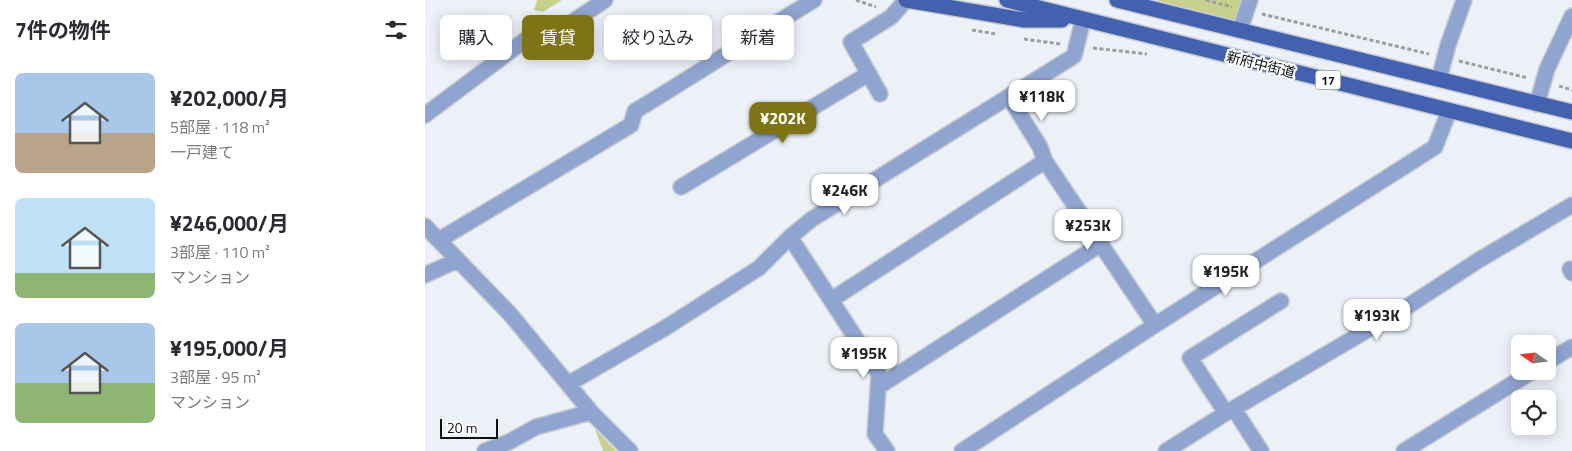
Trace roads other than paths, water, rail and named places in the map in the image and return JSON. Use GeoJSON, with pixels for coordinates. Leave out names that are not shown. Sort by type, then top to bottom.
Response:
{"type":"FeatureCollection","features":[{"type":"Feature","properties":{"kind":"main road","name":"17"},"geometry":{"type":"LineString","coordinates":[[906,0],[1024,20],[1083,20]]}},
{"type":"Feature","properties":{"kind":"main road","name":"新府中街道"},"geometry":{"type":"LineString","coordinates":[[1007,0],[1572,141]]}},
{"type":"Feature","properties":{"kind":"main road","name":"新府中街道"},"geometry":{"type":"LineString","coordinates":[[1117,0],[1572,112]]}},
{"type":"Feature","properties":{"kind":"street"},"geometry":{"type":"LineString","coordinates":[[425,115],[529,37],[559,31],[605,0]]}},
{"type":"Feature","properties":{"kind":"street"},"geometry":{"type":"LineString","coordinates":[[439,240],[631,126],[635,111],[814,0]]}},
{"type":"Feature","properties":{"kind":"street"},"geometry":{"type":"LineString","coordinates":[[880,94],[851,42],[891,17],[906,0]]}},
{"type":"Feature","properties":{"kind":"street"},"geometry":{"type":"LineString","coordinates":[[1439,79],[1444,58],[1464,0]]}},
{"type":"Feature","properties":{"kind":"street"},"geometry":{"type":"LineString","coordinates":[[1240,30],[1248,5]]}},
{"type":"Feature","properties":{"kind":"street"},"geometry":{"type":"LineString","coordinates":[[1537,104],[1547,69],[1572,16]]}},
{"type":"Feature","properties":{"kind":"street"},"geometry":{"type":"LineString","coordinates":[[568,384],[665,328],[759,268],[790,237],[812,219],[1074,56],[1083,20]]}},
{"type":"Feature","properties":{"kind":"street"},"geometry":{"type":"LineString","coordinates":[[681,187],[868,74]]}},
{"type":"Feature","properties":{"kind":"street"},"geometry":{"type":"LineString","coordinates":[[1009,97],[1041,147],[1045,161],[1155,325]]}},
{"type":"Feature","properties":{"kind":"street"},"geometry":{"type":"LineString","coordinates":[[963,451],[1155,325],[1435,147],[1449,111]]}},
{"type":"Feature","properties":{"kind":"street"},"geometry":{"type":"LineString","coordinates":[[831,300],[1045,161]]}},
{"type":"Feature","properties":{"kind":"street"},"geometry":{"type":"LineString","coordinates":[[1166,451],[1405,308],[1479,260],[1572,205]]}},
{"type":"Feature","properties":{"kind":"street"},"geometry":{"type":"LineString","coordinates":[[425,226],[510,314],[591,412],[630,451]]}},
{"type":"Feature","properties":{"kind":"street"},"geometry":{"type":"LineString","coordinates":[[790,237],[879,374],[875,434],[887,451]]}},
{"type":"Feature","properties":{"kind":"street"},"geometry":{"type":"LineString","coordinates":[[879,387],[1101,244]]}},
{"type":"Feature","properties":{"kind":"street"},"geometry":{"type":"LineString","coordinates":[[425,275],[458,260]]}},
{"type":"Feature","properties":{"kind":"street"},"geometry":{"type":"LineString","coordinates":[[1261,451],[1190,358],[1281,301]]}},
{"type":"Feature","properties":{"kind":"street"},"geometry":{"type":"LineString","coordinates":[[1556,357],[1572,347]]}},
{"type":"Feature","properties":{"kind":"street"},"geometry":{"type":"LineString","coordinates":[[1404,451],[1518,380]]}},
{"type":"Feature","properties":{"kind":"street"},"geometry":{"type":"LineString","coordinates":[[485,451],[509,442],[536,427],[591,412]]}}]}
